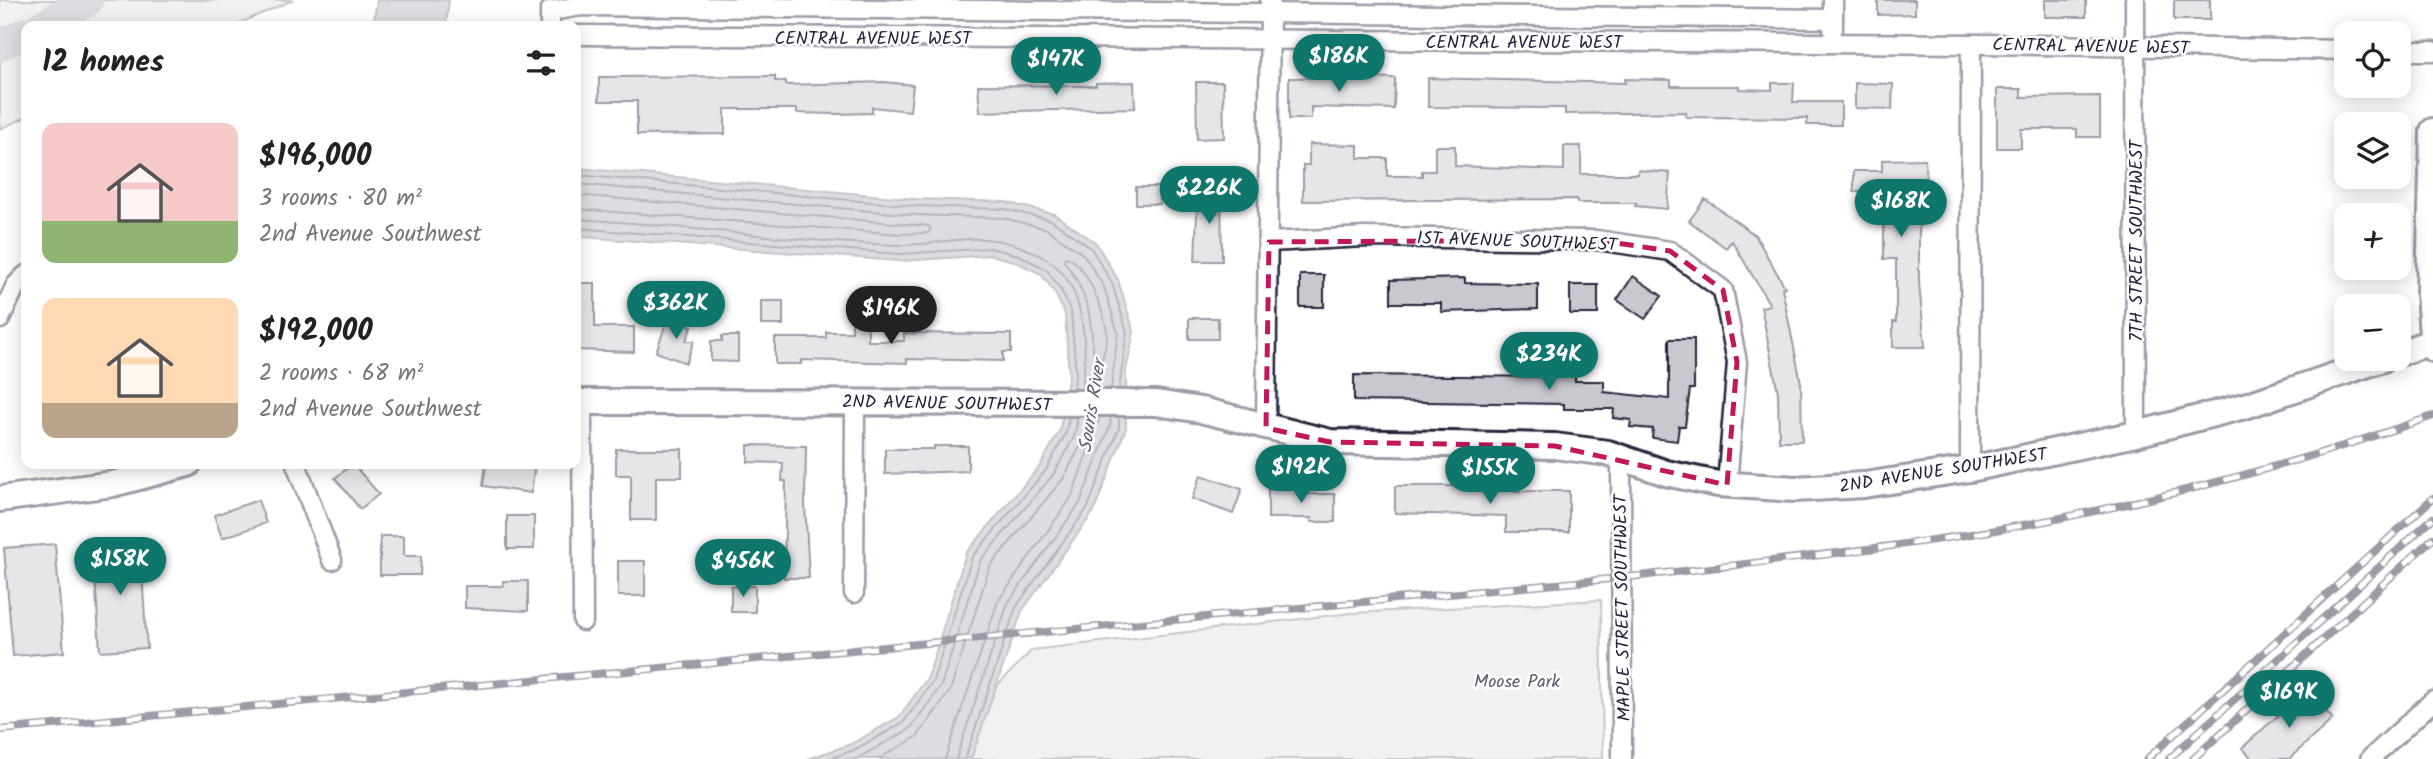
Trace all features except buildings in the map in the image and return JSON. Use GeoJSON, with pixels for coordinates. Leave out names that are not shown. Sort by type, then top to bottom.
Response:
{"type":"FeatureCollection","features":[{"type":"Feature","properties":{"kind":"street"},"geometry":{"type":"LineString","coordinates":[[1833,0],[1833,43]]}},
{"type":"Feature","properties":{"kind":"street","name":"7TH STREET SOUTHWEST"},"geometry":{"type":"LineString","coordinates":[[2135,0],[2136,434]]}},
{"type":"Feature","properties":{"kind":"street","name":"CENTRAL AVENUE WEST"},"geometry":{"type":"LineString","coordinates":[[550,21],[550,11],[582,6],[1270,7]]}},
{"type":"Feature","properties":{"kind":"street"},"geometry":{"type":"LineString","coordinates":[[1266,428],[1270,7],[1833,19]]}},
{"type":"Feature","properties":{"kind":"street","name":"CENTRAL AVENUE WEST"},"geometry":{"type":"LineString","coordinates":[[581,36],[1971,44],[2334,50]]}},
{"type":"Feature","properties":{"kind":"street"},"geometry":{"type":"LineString","coordinates":[[1970,469],[1971,44]]}},
{"type":"Feature","properties":{"kind":"street"},"geometry":{"type":"LineString","coordinates":[[2411,51],[2433,51]]}},
{"type":"Feature","properties":{"kind":"street"},"geometry":{"type":"LineString","coordinates":[[2411,350],[2432,346],[2433,131]]}},
{"type":"Feature","properties":{"kind":"street","name":"1ST AVENUE SOUTHWEST"},"geometry":{"type":"LineString","coordinates":[[1269,242],[1365,237],[1597,240],[1670,251],[1723,290],[1737,362],[1727,485]]}},
{"type":"Feature","properties":{"kind":"street"},"geometry":{"type":"LineString","coordinates":[[0,319],[21,280]]}},
{"type":"Feature","properties":{"kind":"street","name":"2ND AVENUE SOUTHWEST"},"geometry":{"type":"LineString","coordinates":[[581,402],[855,401],[1032,405],[1156,403],[1201,410],[1330,442],[1555,446],[1620,458],[1666,473],[1727,485],[1795,489],[1864,485],[1970,469],[2136,434],[2245,406],[2348,371]]}},
{"type":"Feature","properties":{"kind":"street"},"geometry":{"type":"LineString","coordinates":[[854,593],[855,401]]}},
{"type":"Feature","properties":{"kind":"street","name":"MAPLE STREET SOUTHWEST"},"geometry":{"type":"LineString","coordinates":[[1620,458],[1622,759]]}},
{"type":"Feature","properties":{"kind":"street"},"geometry":{"type":"LineString","coordinates":[[0,499],[113,484],[169,469]]}},
{"type":"Feature","properties":{"kind":"street"},"geometry":{"type":"LineString","coordinates":[[298,469],[332,560]]}},
{"type":"Feature","properties":{"kind":"street"},"geometry":{"type":"LineString","coordinates":[[580,469],[583,621]]}},
{"type":"Feature","properties":{"kind":"street"},"geometry":{"type":"LineString","coordinates":[[2370,759],[2433,701]]}},
{"type":"Feature","properties":{"kind":"highlighted area"},"geometry":{"type":"Polygon","coordinates":[[[1597,240],[1670,251],[1723,290],[1737,362],[1727,485],[1555,446],[1330,442],[1266,428],[1269,242],[1597,240]]]}},
{"type":"Feature","properties":{"kind":"green space"},"geometry":{"type":"Polygon","coordinates":[[[0,0],[293,0],[245,21],[21,21],[21,119],[0,129],[0,0]]]}},
{"type":"Feature","properties":{"kind":"green space","name":"Moose Park"},"geometry":{"type":"Polygon","coordinates":[[[1601,600],[1603,759],[925,759],[1032,650],[1351,613],[1601,600]]]}},
{"type":"Feature","properties":{"kind":"water"},"geometry":{"type":"Polygon","coordinates":[[[377,0],[449,0],[447,21],[374,21],[377,0]]]}},
{"type":"Feature","properties":{"kind":"water","name":"Souris River"},"geometry":{"type":"Polygon","coordinates":[[[581,168],[916,199],[1005,202],[1054,214],[1096,243],[1118,280],[1134,332],[1126,371],[1126,428],[1094,511],[1022,611],[972,756],[966,759],[808,759],[851,744],[899,717],[928,677],[966,553],[1040,466],[1060,430],[1069,374],[1065,314],[1055,293],[1041,274],[1017,262],[991,255],[900,261],[583,237],[581,168]]]}},
{"type":"Feature","properties":{"kind":"waterway"},"geometry":{"type":"LineString","coordinates":[[51,21],[88,0]]}},
{"type":"Feature","properties":{"kind":"waterway"},"geometry":{"type":"LineString","coordinates":[[0,45],[21,35]]}},
{"type":"Feature","properties":{"kind":"railway"},"geometry":{"type":"LineString","coordinates":[[0,730],[1620,578],[1860,550],[2003,529],[2127,504],[2251,473],[2433,416]]}},
{"type":"Feature","properties":{"kind":"railway"},"geometry":{"type":"LineString","coordinates":[[2147,759],[2433,498]]}},
{"type":"Feature","properties":{"kind":"railway"},"geometry":{"type":"LineString","coordinates":[[2169,759],[2433,518]]}},
{"type":"Feature","properties":{"kind":"railway"},"geometry":{"type":"LineString","coordinates":[[2193,759],[2433,538]]}}]}
